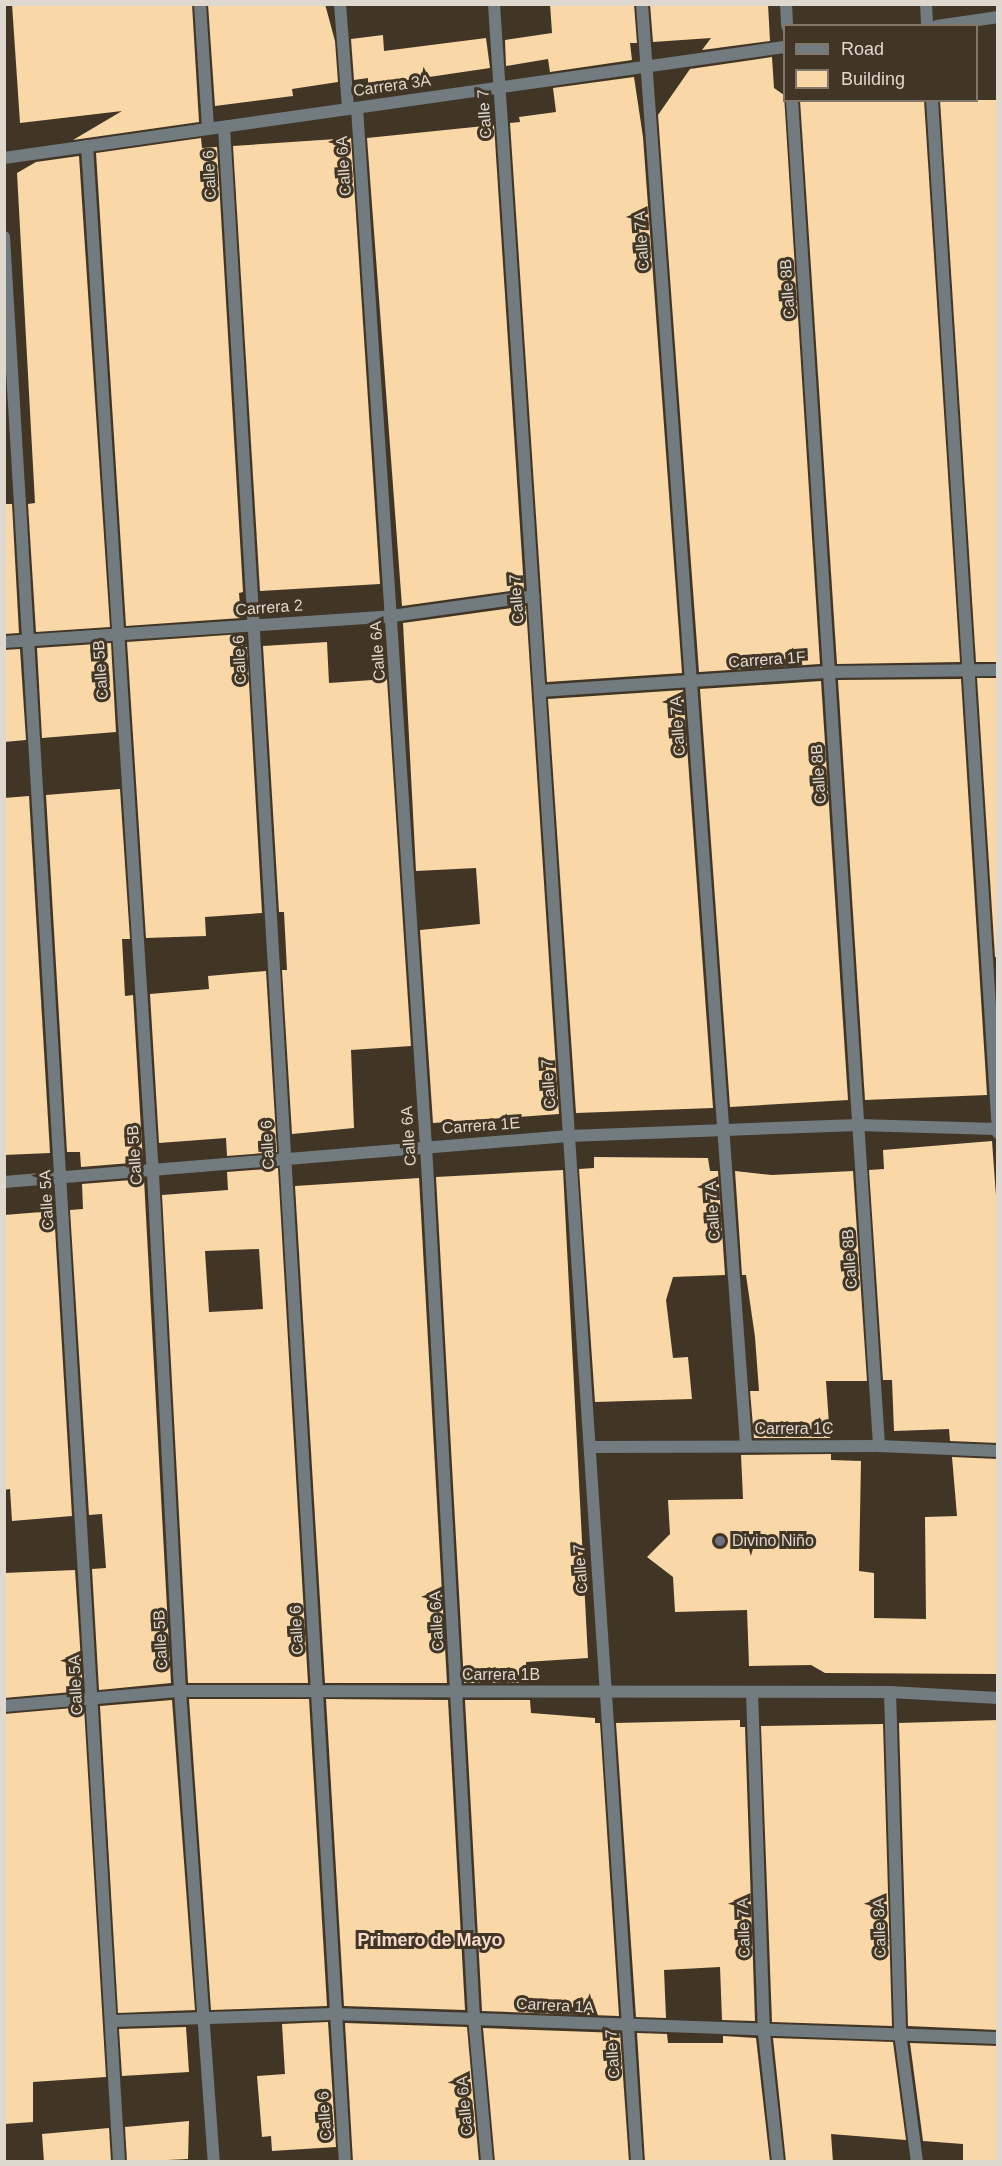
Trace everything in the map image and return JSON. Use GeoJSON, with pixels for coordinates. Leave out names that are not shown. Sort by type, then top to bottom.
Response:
{"type":"FeatureCollection","features":[{"type":"Feature","properties":{"kind":"street","name":"Calle 6"},"geometry":{"type":"LineString","coordinates":[[200,4],[208,129]]}},
{"type":"Feature","properties":{"kind":"street","name":"Calle 6A"},"geometry":{"type":"LineString","coordinates":[[340,4],[352,109],[392,616],[458,1691],[474,2018],[487,2162]]}},
{"type":"Feature","properties":{"kind":"street","name":"Calle 7"},"geometry":{"type":"LineString","coordinates":[[494,4],[637,2162]]}},
{"type":"Feature","properties":{"kind":"street","name":"Calle 7A"},"geometry":{"type":"LineString","coordinates":[[642,4],[746,1445]]}},
{"type":"Feature","properties":{"kind":"street"},"geometry":{"type":"LineString","coordinates":[[786,4],[788,24]]}},
{"type":"Feature","properties":{"kind":"street"},"geometry":{"type":"LineString","coordinates":[[926,4],[927,24]]}},
{"type":"Feature","properties":{"kind":"street"},"geometry":{"type":"LineString","coordinates":[[951,24],[998,17]]}},
{"type":"Feature","properties":{"kind":"street","name":"Carrera 3A"},"geometry":{"type":"LineString","coordinates":[[4,158],[783,47]]}},
{"type":"Feature","properties":{"kind":"street","name":"Calle 8B"},"geometry":{"type":"LineString","coordinates":[[792,102],[879,1446]]}},
{"type":"Feature","properties":{"kind":"street"},"geometry":{"type":"LineString","coordinates":[[932,102],[997,1131]]}},
{"type":"Feature","properties":{"kind":"street","name":"Calle 6"},"geometry":{"type":"LineString","coordinates":[[224,127],[317,1691],[334,2014],[345,2162]]}},
{"type":"Feature","properties":{"kind":"street","name":"Calle 5B"},"geometry":{"type":"LineString","coordinates":[[87,147],[115,633],[153,1174],[180,1691],[214,2162]]}},
{"type":"Feature","properties":{"kind":"street","name":"Calle 5A"},"geometry":{"type":"LineString","coordinates":[[4,237],[31,640],[94,1698],[119,2162]]}},
{"type":"Feature","properties":{"kind":"street","name":"Carrera 2"},"geometry":{"type":"LineString","coordinates":[[4,642],[392,616],[534,596]]}},
{"type":"Feature","properties":{"kind":"street","name":"Carrera 1F"},"geometry":{"type":"LineString","coordinates":[[540,692],[829,672],[998,670]]}},
{"type":"Feature","properties":{"kind":"street","name":"Carrera 1E"},"geometry":{"type":"LineString","coordinates":[[4,1182],[153,1174],[426,1146],[569,1136],[858,1125],[997,1131]]}},
{"type":"Feature","properties":{"kind":"street","name":"Carrera 1C"},"geometry":{"type":"LineString","coordinates":[[590,1447],[879,1446],[998,1451]]}},
{"type":"Feature","properties":{"kind":"street","name":"Carrera 1B"},"geometry":{"type":"LineString","coordinates":[[4,1706],[180,1691],[890,1692],[998,1698]]}},
{"type":"Feature","properties":{"kind":"street","name":"Calle 7A"},"geometry":{"type":"LineString","coordinates":[[752,1692],[764,2033],[778,2162]]}},
{"type":"Feature","properties":{"kind":"street","name":"Calle 8A"},"geometry":{"type":"LineString","coordinates":[[890,1692],[900,2032],[917,2162]]}},
{"type":"Feature","properties":{"kind":"street","name":"Carrera 1A"},"geometry":{"type":"LineString","coordinates":[[111,2021],[203,2022],[334,2014],[474,2018],[764,2033],[900,2032],[998,2038]]}},
{"type":"Feature","properties":{"kind":"building"},"geometry":{"type":"Polygon","coordinates":[[[12,4],[192,4],[199,122],[73,140],[122,111],[20,123],[12,4]]]}},
{"type":"Feature","properties":{"kind":"building"},"geometry":{"type":"Polygon","coordinates":[[[208,4],[325,4],[335,41],[338,82],[292,89],[293,96],[215,106],[208,4]]]}},
{"type":"Feature","properties":{"kind":"building"},"geometry":{"type":"Polygon","coordinates":[[[550,4],[634,4],[637,43],[630,43],[632,60],[550,72],[548,59],[506,66],[505,40],[552,33],[550,4]]]}},
{"type":"Feature","properties":{"kind":"building"},"geometry":{"type":"Polygon","coordinates":[[[650,4],[768,4],[770,41],[702,50],[711,38],[653,42],[650,4]]]}},
{"type":"Feature","properties":{"kind":"building"},"geometry":{"type":"Polygon","coordinates":[[[383,35],[384,51],[486,38],[490,68],[368,86],[368,78],[354,80],[351,39],[383,35]]]}},
{"type":"Feature","properties":{"kind":"building"},"geometry":{"type":"Polygon","coordinates":[[[772,57],[774,88],[783,94],[820,664],[699,672],[658,115],[690,69],[772,57]]]}},
{"type":"Feature","properties":{"kind":"building"},"geometry":{"type":"Polygon","coordinates":[[[634,77],[643,137],[682,673],[547,682],[510,123],[520,122],[519,117],[556,112],[553,88],[634,77]]]}},
{"type":"Feature","properties":{"kind":"building"},"geometry":{"type":"Polygon","coordinates":[[[998,100],[998,662],[976,662],[940,102],[998,100]]]}},
{"type":"Feature","properties":{"kind":"building"},"geometry":{"type":"Polygon","coordinates":[[[800,102],[924,102],[960,662],[837,664],[800,102]]]}},
{"type":"Feature","properties":{"kind":"building"},"geometry":{"type":"Polygon","coordinates":[[[494,125],[524,589],[402,606],[367,138],[494,125]]]}},
{"type":"Feature","properties":{"kind":"building"},"geometry":{"type":"Polygon","coordinates":[[[201,138],[202,148],[217,147],[243,592],[239,593],[241,618],[126,626],[96,153],[201,138]]]}},
{"type":"Feature","properties":{"kind":"building"},"geometry":{"type":"Polygon","coordinates":[[[351,138],[380,584],[260,591],[233,146],[351,138]]]}},
{"type":"Feature","properties":{"kind":"building"},"geometry":{"type":"Polygon","coordinates":[[[79,156],[110,627],[36,632],[28,504],[35,503],[17,173],[36,162],[79,156]]]}},
{"type":"Feature","properties":{"kind":"building"},"geometry":{"type":"Polygon","coordinates":[[[4,504],[12,504],[19,633],[4,634],[4,504]]]}},
{"type":"Feature","properties":{"kind":"building"},"geometry":{"type":"Polygon","coordinates":[[[526,606],[559,1114],[433,1123],[420,930],[480,924],[476,868],[416,871],[403,623],[526,606]]]}},
{"type":"Feature","properties":{"kind":"building"},"geometry":{"type":"Polygon","coordinates":[[[242,634],[243,647],[247,647],[262,913],[205,917],[206,936],[146,938],[127,642],[242,634]]]}},
{"type":"Feature","properties":{"kind":"building"},"geometry":{"type":"Polygon","coordinates":[[[327,642],[329,683],[387,679],[411,1046],[351,1050],[354,1128],[292,1134],[282,970],[287,970],[284,912],[279,912],[263,646],[327,642]]]}},
{"type":"Feature","properties":{"kind":"building"},"geometry":{"type":"Polygon","coordinates":[[[111,643],[116,732],[42,738],[37,648],[111,643]]]}},
{"type":"Feature","properties":{"kind":"building"},"geometry":{"type":"Polygon","coordinates":[[[20,649],[26,740],[4,742],[4,650],[20,649]]]}},
{"type":"Feature","properties":{"kind":"building"},"geometry":{"type":"Polygon","coordinates":[[[977,678],[998,678],[998,957],[995,957],[977,678]]]}},
{"type":"Feature","properties":{"kind":"building"},"geometry":{"type":"Polygon","coordinates":[[[961,679],[987,1095],[865,1100],[838,680],[961,679]]]}},
{"type":"Feature","properties":{"kind":"building"},"geometry":{"type":"Polygon","coordinates":[[[821,681],[848,1100],[730,1107],[700,689],[821,681]]]}},
{"type":"Feature","properties":{"kind":"building"},"geometry":{"type":"Polygon","coordinates":[[[683,690],[713,1108],[576,1113],[548,699],[683,690]]]}},
{"type":"Feature","properties":{"kind":"building"},"geometry":{"type":"Polygon","coordinates":[[[120,789],[130,939],[122,939],[125,996],[133,995],[143,1162],[81,1167],[80,1152],[67,1152],[46,795],[120,789]]]}},
{"type":"Feature","properties":{"kind":"building"},"geometry":{"type":"Polygon","coordinates":[[[29,796],[50,1153],[4,1155],[4,798],[29,796]]]}},
{"type":"Feature","properties":{"kind":"building"},"geometry":{"type":"Polygon","coordinates":[[[266,971],[277,1152],[227,1156],[226,1138],[159,1143],[150,994],[209,989],[208,976],[266,971]]]}},
{"type":"Feature","properties":{"kind":"building"},"geometry":{"type":"Polygon","coordinates":[[[992,1141],[998,1223],[998,1443],[950,1441],[949,1429],[894,1431],[892,1380],[883,1380],[869,1170],[884,1169],[883,1150],[992,1141]]]}},
{"type":"Feature","properties":{"kind":"building"},"geometry":{"type":"Polygon","coordinates":[[[594,1157],[708,1158],[710,1171],[718,1171],[725,1275],[673,1277],[666,1300],[673,1358],[688,1357],[692,1399],[595,1402],[579,1169],[594,1168],[594,1157]]]}},
{"type":"Feature","properties":{"kind":"building"},"geometry":{"type":"Polygon","coordinates":[[[278,1168],[308,1683],[188,1683],[162,1195],[228,1190],[227,1172],[278,1168]],[[259,1249],[205,1251],[209,1312],[263,1309],[259,1249]]]}},
{"type":"Feature","properties":{"kind":"building"},"geometry":{"type":"Polygon","coordinates":[[[563,1170],[588,1658],[526,1662],[528,1683],[464,1683],[436,1177],[563,1170]]]}},
{"type":"Feature","properties":{"kind":"building"},"geometry":{"type":"Polygon","coordinates":[[[735,1171],[772,1175],[853,1171],[867,1381],[826,1381],[830,1438],[754,1438],[750,1391],[759,1391],[755,1337],[746,1275],[742,1275],[735,1171]]]}},
{"type":"Feature","properties":{"kind":"building"},"geometry":{"type":"Polygon","coordinates":[[[419,1178],[447,1683],[325,1683],[295,1186],[419,1178]]]}},
{"type":"Feature","properties":{"kind":"building"},"geometry":{"type":"Polygon","coordinates":[[[144,1179],[171,1683],[99,1690],[92,1569],[106,1568],[102,1514],[89,1515],[70,1210],[83,1209],[82,1184],[144,1179]]]}},
{"type":"Feature","properties":{"kind":"building"},"geometry":{"type":"Polygon","coordinates":[[[54,1211],[72,1516],[12,1521],[10,1489],[4,1490],[4,1215],[54,1211]]]}},
{"type":"Feature","properties":{"kind":"building"},"geometry":{"type":"Polygon","coordinates":[[[831,1454],[831,1460],[861,1461],[859,1571],[874,1573],[874,1618],[926,1619],[925,1517],[957,1516],[952,1457],[998,1459],[998,1674],[825,1673],[811,1665],[749,1666],[747,1610],[675,1612],[673,1577],[647,1557],[670,1534],[668,1500],[743,1499],[741,1455],[831,1454]]]}},
{"type":"Feature","properties":{"kind":"building"},"geometry":{"type":"Polygon","coordinates":[[[75,1570],[83,1691],[4,1698],[4,1573],[75,1570]]]}},
{"type":"Feature","properties":{"kind":"building"},"geometry":{"type":"Polygon","coordinates":[[[189,1699],[309,1699],[327,2006],[211,2010],[189,1699]]]}},
{"type":"Feature","properties":{"kind":"building"},"geometry":{"type":"Polygon","coordinates":[[[326,1699],[448,1700],[465,2010],[344,2006],[326,1699]]]}},
{"type":"Feature","properties":{"kind":"building"},"geometry":{"type":"Polygon","coordinates":[[[172,1700],[195,2010],[118,2013],[100,1706],[172,1700]]]}},
{"type":"Feature","properties":{"kind":"building"},"geometry":{"type":"Polygon","coordinates":[[[465,1700],[530,1700],[531,1713],[595,1718],[595,1723],[600,1723],[619,2016],[482,2011],[465,1700]]]}},
{"type":"Feature","properties":{"kind":"building"},"geometry":{"type":"Polygon","coordinates":[[[84,1707],[106,2077],[33,2082],[33,2122],[4,2124],[4,1714],[84,1707]]]}},
{"type":"Feature","properties":{"kind":"building"},"geometry":{"type":"Polygon","coordinates":[[[740,1720],[740,1727],[745,1727],[755,2021],[722,2020],[720,1967],[664,1970],[666,2018],[636,2017],[616,1723],[740,1720]]]}},
{"type":"Feature","properties":{"kind":"building"},"geometry":{"type":"Polygon","coordinates":[[[998,1720],[998,2030],[908,2026],[899,1723],[998,1720]]]}},
{"type":"Feature","properties":{"kind":"building"},"geometry":{"type":"Polygon","coordinates":[[[883,1724],[892,2026],[772,2022],[761,1726],[883,1724]]]}},
{"type":"Feature","properties":{"kind":"building"},"geometry":{"type":"Polygon","coordinates":[[[328,2022],[336,2147],[272,2151],[271,2136],[262,2137],[257,2076],[285,2074],[282,2024],[328,2022]]]}},
{"type":"Feature","properties":{"kind":"building"},"geometry":{"type":"Polygon","coordinates":[[[345,2023],[467,2027],[479,2162],[353,2162],[345,2023]]]}},
{"type":"Feature","properties":{"kind":"building"},"geometry":{"type":"Polygon","coordinates":[[[186,2027],[189,2072],[122,2076],[119,2029],[186,2027]]]}},
{"type":"Feature","properties":{"kind":"building"},"geometry":{"type":"Polygon","coordinates":[[[483,2028],[620,2033],[629,2162],[495,2162],[483,2028]]]}},
{"type":"Feature","properties":{"kind":"building"},"geometry":{"type":"Polygon","coordinates":[[[637,2033],[667,2034],[668,2043],[723,2043],[723,2036],[756,2038],[770,2162],[645,2162],[637,2033]]]}},
{"type":"Feature","properties":{"kind":"building"},"geometry":{"type":"Polygon","coordinates":[[[773,2038],[893,2042],[906,2140],[831,2134],[833,2162],[786,2162],[773,2038]]]}},
{"type":"Feature","properties":{"kind":"building"},"geometry":{"type":"Polygon","coordinates":[[[910,2043],[998,2046],[998,2162],[963,2162],[963,2144],[923,2141],[910,2043]]]}},
{"type":"Feature","properties":{"kind":"building"},"geometry":{"type":"Polygon","coordinates":[[[189,2121],[188,2159],[127,2162],[125,2127],[189,2121]]]}},
{"type":"Feature","properties":{"kind":"building"},"geometry":{"type":"Polygon","coordinates":[[[109,2128],[111,2162],[44,2162],[42,2134],[109,2128]]]}},
{"type":"Feature","properties":{"kind":"place","name":"Divino Niño"},"geometry":{"type":"Point","coordinates":[720,1541]}},
{"type":"Feature","properties":{"kind":"district","name":"Primero de Mayo"},"geometry":{"type":"Point","coordinates":[430,1940]}}]}
